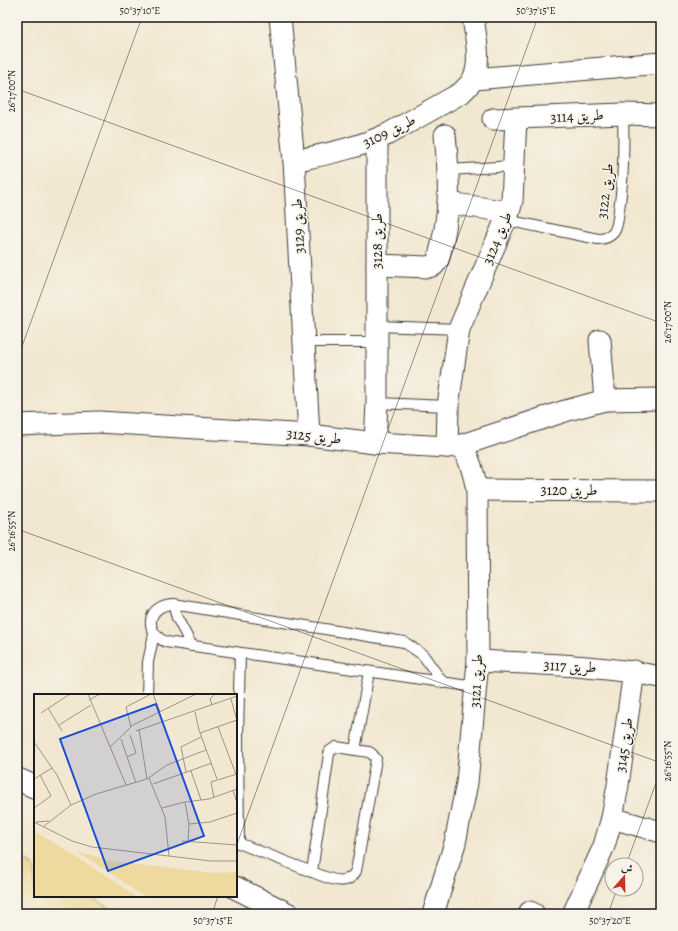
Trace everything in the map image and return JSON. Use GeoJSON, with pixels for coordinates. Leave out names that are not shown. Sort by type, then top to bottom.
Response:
{"type":"FeatureCollection","features":[{"type":"Feature","properties":{"kind":"main road"},"geometry":{"type":"LineString","coordinates":[[17,779],[34,787]]}},
{"type":"Feature","properties":{"kind":"main road"},"geometry":{"type":"LineString","coordinates":[[237,888],[288,914]]}},
{"type":"Feature","properties":{"kind":"street","name":"طريق 3129"},"geometry":{"type":"LineString","coordinates":[[280,17],[294,161],[309,434]]}},
{"type":"Feature","properties":{"kind":"street"},"geometry":{"type":"LineString","coordinates":[[473,17],[478,60],[474,79],[661,63]]}},
{"type":"Feature","properties":{"kind":"street","name":"طريق 3109"},"geometry":{"type":"LineString","coordinates":[[294,161],[352,148],[388,134],[460,93],[468,87],[474,79]]}},
{"type":"Feature","properties":{"kind":"street","name":"طريق 3114"},"geometry":{"type":"LineString","coordinates":[[493,120],[623,114],[661,115]]}},
{"type":"Feature","properties":{"kind":"street","name":"طريق 3124"},"geometry":{"type":"LineString","coordinates":[[455,446],[448,406],[459,329],[508,216],[512,201],[516,119]]}},
{"type":"Feature","properties":{"kind":"street"},"geometry":{"type":"LineString","coordinates":[[377,265],[428,267],[434,265],[438,260],[443,241],[449,203],[449,170],[445,135]]}},
{"type":"Feature","properties":{"kind":"street","name":"طريق 3128"},"geometry":{"type":"LineString","coordinates":[[375,443],[377,403],[377,139]]}},
{"type":"Feature","properties":{"kind":"street"},"geometry":{"type":"LineString","coordinates":[[449,203],[508,216]]}},
{"type":"Feature","properties":{"kind":"street"},"geometry":{"type":"LineString","coordinates":[[600,340],[605,400]]}},
{"type":"Feature","properties":{"kind":"street","name":"طريق 3125"},"geometry":{"type":"LineString","coordinates":[[17,425],[99,422],[309,434],[375,443],[455,446],[565,411],[605,400],[661,399]]}},
{"type":"Feature","properties":{"kind":"street","name":"طريق 3121"},"geometry":{"type":"LineString","coordinates":[[433,914],[455,843],[467,783],[478,661],[477,490],[470,459],[455,446]]}},
{"type":"Feature","properties":{"kind":"street","name":"طريق 3120"},"geometry":{"type":"LineString","coordinates":[[477,490],[661,491]]}},
{"type":"Feature","properties":{"kind":"street","name":"طريق 3117"},"geometry":{"type":"LineString","coordinates":[[478,661],[596,667],[661,677]]}},
{"type":"Feature","properties":{"kind":"street","name":"طريق 3145"},"geometry":{"type":"LineString","coordinates":[[573,914],[604,846],[612,818],[634,672]]}},
{"type":"Feature","properties":{"kind":"street"},"geometry":{"type":"LineString","coordinates":[[612,818],[661,832]]}},
{"type":"Feature","properties":{"kind":"lane","name":"طريق 3122"},"geometry":{"type":"LineString","coordinates":[[508,216],[598,239],[604,239],[614,232],[620,198],[624,155],[623,114]]}},
{"type":"Feature","properties":{"kind":"lane"},"geometry":{"type":"LineString","coordinates":[[449,170],[513,166]]}},
{"type":"Feature","properties":{"kind":"lane"},"geometry":{"type":"LineString","coordinates":[[304,342],[377,334],[459,329]]}},
{"type":"Feature","properties":{"kind":"lane"},"geometry":{"type":"LineString","coordinates":[[377,403],[448,406]]}},
{"type":"Feature","properties":{"kind":"lane"},"geometry":{"type":"LineString","coordinates":[[442,682],[423,655],[404,642],[173,604],[165,604],[158,607],[153,613],[151,620],[151,627],[154,634],[166,642],[476,687]]}},
{"type":"Feature","properties":{"kind":"lane"},"geometry":{"type":"LineString","coordinates":[[173,604],[184,632],[192,646]]}},
{"type":"Feature","properties":{"kind":"lane"},"geometry":{"type":"LineString","coordinates":[[147,694],[148,662],[154,634]]}},
{"type":"Feature","properties":{"kind":"lane"},"geometry":{"type":"LineString","coordinates":[[240,653],[237,736],[237,843],[312,872],[342,882],[353,877],[356,871],[376,759],[369,752],[336,747],[330,751],[312,872]]}},
{"type":"Feature","properties":{"kind":"lane"},"geometry":{"type":"LineString","coordinates":[[356,750],[369,672]]}},
{"type":"Feature","properties":{"kind":"sand"},"geometry":{"type":"Polygon","coordinates":[[[17,854],[34,866],[34,897],[89,897],[122,914],[17,914],[17,854]]]}}]}
